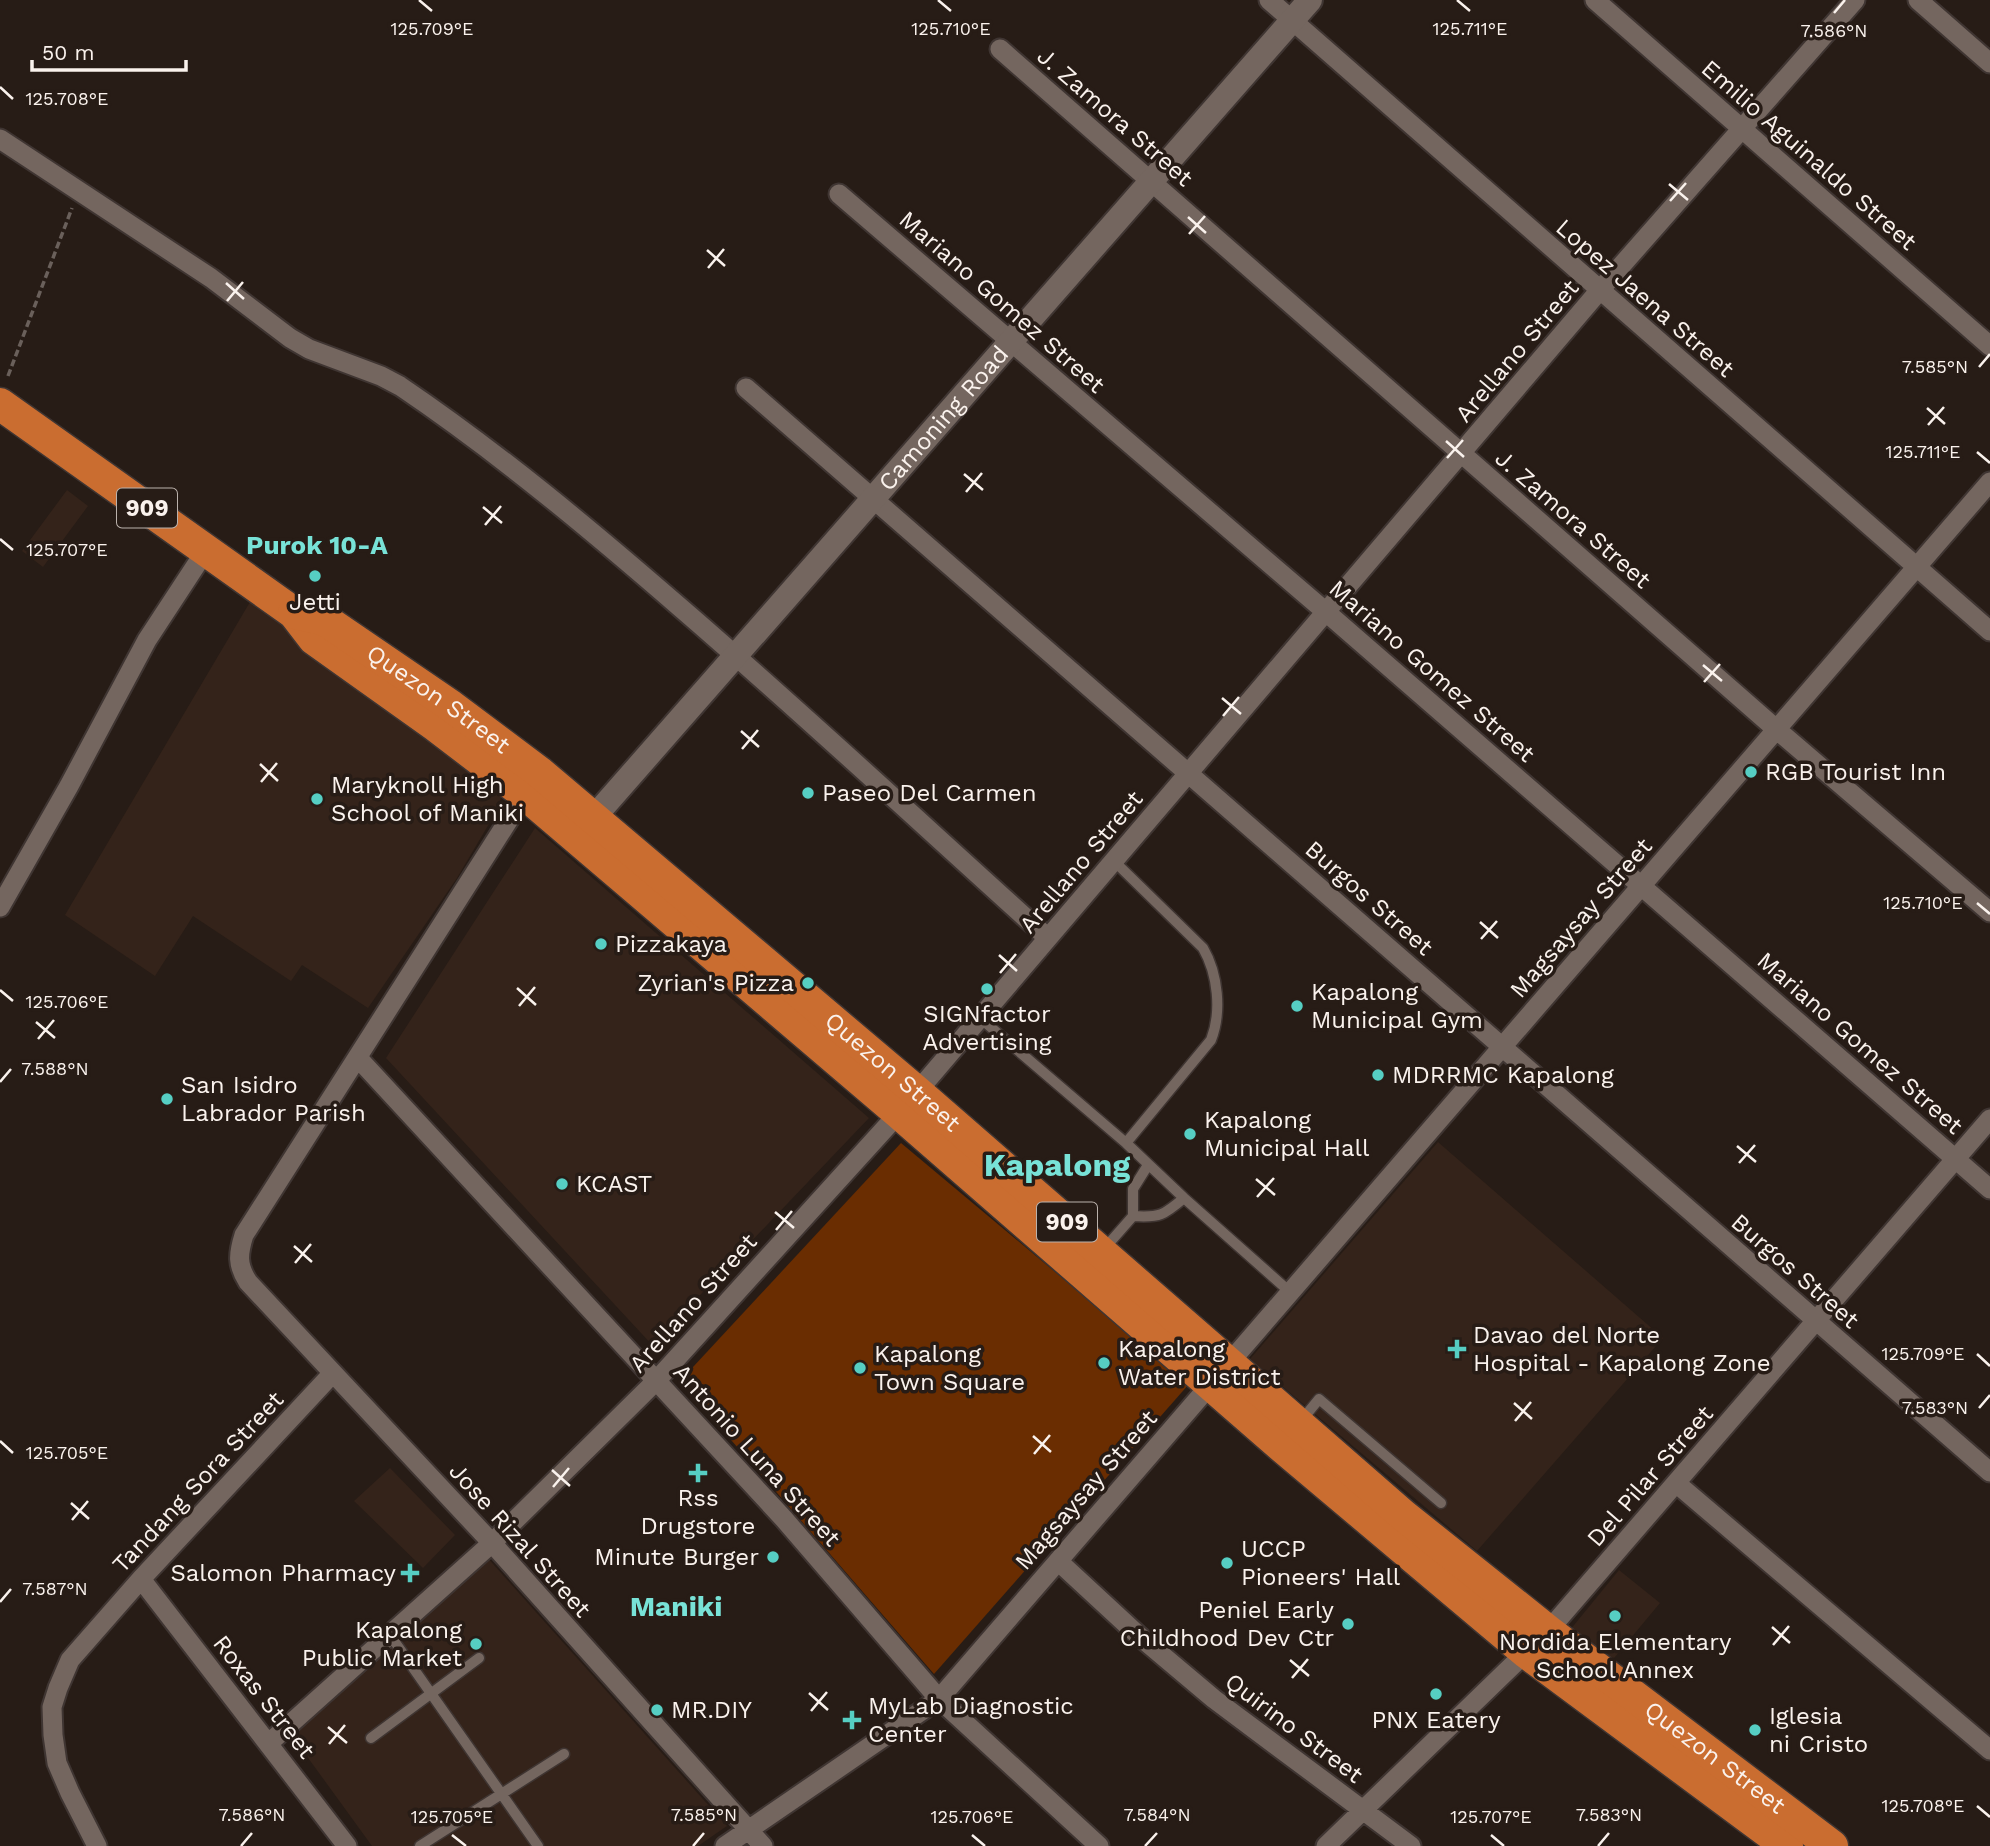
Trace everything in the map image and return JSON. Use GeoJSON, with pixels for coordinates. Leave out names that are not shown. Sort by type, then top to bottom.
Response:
{"type":"FeatureCollection","features":[{"type":"Feature","properties":{"kind":"highway","name":"Quezon Street"},"geometry":{"type":"LineString","coordinates":[[5,406],[294,613],[325,620],[450,706],[532,783],[908,1102],[1289,1435],[1404,1516],[1538,1642],[1787,1846]]}},
{"type":"Feature","properties":{"kind":"highway","name":"Quezon Street"},"geometry":{"type":"LineString","coordinates":[[1538,1642],[1832,1846]]}},
{"type":"Feature","properties":{"kind":"street","name":"Lopez Jaena Street"},"geometry":{"type":"LineString","coordinates":[[1269,0],[1990,631]]}},
{"type":"Feature","properties":{"kind":"street","name":"Camoning Road"},"geometry":{"type":"LineString","coordinates":[[585,828],[1310,0]]}},
{"type":"Feature","properties":{"kind":"street","name":"Emilio Aguinaldo Street"},"geometry":{"type":"LineString","coordinates":[[1595,0],[1990,346]]}},
{"type":"Feature","properties":{"kind":"street","name":"Arellano Street"},"geometry":{"type":"LineString","coordinates":[[269,1743],[492,1543],[656,1381],[908,1102],[1599,291],[1855,0]]}},
{"type":"Feature","properties":{"kind":"street"},"geometry":{"type":"LineString","coordinates":[[1918,0],[1990,63]]}},
{"type":"Feature","properties":{"kind":"street","name":"J. Zamora Street"},"geometry":{"type":"LineString","coordinates":[[1000,49],[1776,729],[1990,912]]}},
{"type":"Feature","properties":{"kind":"street"},"geometry":{"type":"LineString","coordinates":[[0,139],[212,278],[290,338],[309,349],[381,376],[423,402],[503,460],[607,544],[736,656],[1048,938]]}},
{"type":"Feature","properties":{"kind":"street","name":"Mariano Gomez Street"},"geometry":{"type":"LineString","coordinates":[[839,194],[1326,611],[1990,1189]]}},
{"type":"Feature","properties":{"kind":"street","name":"Burgos Street"},"geometry":{"type":"LineString","coordinates":[[747,388],[1990,1472]]}},
{"type":"Feature","properties":{"kind":"street","name":"Magsaysay Street"},"geometry":{"type":"LineString","coordinates":[[725,1846],[939,1699],[1990,482]]}},
{"type":"Feature","properties":{"kind":"street"},"geometry":{"type":"LineString","coordinates":[[0,907],[148,640],[206,550]]}},
{"type":"Feature","properties":{"kind":"street"},"geometry":{"type":"LineString","coordinates":[[358,1058],[532,783]]}},
{"type":"Feature","properties":{"kind":"street","name":"Jose Rizal Street"},"geometry":{"type":"LineString","coordinates":[[358,1058],[244,1235],[239,1254],[240,1269],[247,1282],[492,1543],[762,1846]]}},
{"type":"Feature","properties":{"kind":"street","name":"Antonio Luna Street"},"geometry":{"type":"LineString","coordinates":[[358,1058],[784,1520],[939,1699],[1099,1846]]}},
{"type":"Feature","properties":{"kind":"street","name":"Del Pilar Street"},"geometry":{"type":"LineString","coordinates":[[1326,1846],[1538,1642],[1990,1119]]}},
{"type":"Feature","properties":{"kind":"street","name":"Tandang Sora Street"},"geometry":{"type":"LineString","coordinates":[[97,1846],[61,1773],[53,1735],[52,1707],[70,1660],[141,1579],[332,1374]]}},
{"type":"Feature","properties":{"kind":"street"},"geometry":{"type":"LineString","coordinates":[[1676,1483],[1990,1750]]}},
{"type":"Feature","properties":{"kind":"street","name":"Quirino Street"},"geometry":{"type":"LineString","coordinates":[[1058,1561],[1138,1635],[1214,1699],[1411,1846]]}},
{"type":"Feature","properties":{"kind":"street","name":"Roxas Street"},"geometry":{"type":"LineString","coordinates":[[141,1579],[347,1846]]}},
{"type":"Feature","properties":{"kind":"lane"},"geometry":{"type":"LineString","coordinates":[[1114,861],[1203,948],[1210,962],[1218,1012],[1217,1025],[1211,1040],[1126,1143]]}},
{"type":"Feature","properties":{"kind":"lane"},"geometry":{"type":"LineString","coordinates":[[979,1018],[1126,1143],[1290,1292]]}},
{"type":"Feature","properties":{"kind":"lane"},"geometry":{"type":"LineString","coordinates":[[1092,1262],[1133,1216],[1133,1189],[1148,1165]]}},
{"type":"Feature","properties":{"kind":"lane"},"geometry":{"type":"LineString","coordinates":[[1133,1216],[1164,1215],[1184,1198]]}},
{"type":"Feature","properties":{"kind":"lane"},"geometry":{"type":"LineString","coordinates":[[1289,1435],[1320,1399],[1441,1503]]}},
{"type":"Feature","properties":{"kind":"lane"},"geometry":{"type":"LineString","coordinates":[[390,1635],[538,1846]]}},
{"type":"Feature","properties":{"kind":"lane"},"geometry":{"type":"LineString","coordinates":[[372,1738],[479,1658]]}},
{"type":"Feature","properties":{"kind":"lane"},"geometry":{"type":"LineString","coordinates":[[420,1846],[564,1754]]}},
{"type":"Feature","properties":{"kind":"path"},"geometry":{"type":"LineString","coordinates":[[5,406],[78,192]]}},
{"type":"Feature","properties":{"kind":"shaded area"},"geometry":{"type":"Polygon","coordinates":[[[67,490],[88,506],[43,567],[22,551],[67,490]]]}},
{"type":"Feature","properties":{"kind":"shaded area","name":"Maryknoll High School of Maniki"},"geometry":{"type":"Polygon","coordinates":[[[250,602],[495,781],[502,791],[499,807],[457,878],[368,1008],[302,965],[291,981],[193,916],[155,976],[65,915],[250,602]]]}},
{"type":"Feature","properties":{"kind":"shaded area"},"geometry":{"type":"Polygon","coordinates":[[[535,828],[869,1118],[682,1314],[654,1347],[386,1058],[535,828]]]}},
{"type":"Feature","properties":{"kind":"shaded area","name":"Davao del Norte Hospital - Kapalong Zone"},"geometry":{"type":"Polygon","coordinates":[[[1438,1142],[1663,1338],[1477,1551],[1250,1359],[1438,1142]]]}},
{"type":"Feature","properties":{"kind":"shaded area"},"geometry":{"type":"Polygon","coordinates":[[[901,1143],[1189,1384],[934,1674],[680,1381],[901,1143]]]}},
{"type":"Feature","properties":{"kind":"shaded area"},"geometry":{"type":"Polygon","coordinates":[[[390,1468],[455,1535],[423,1568],[354,1501],[390,1468]]]}},
{"type":"Feature","properties":{"kind":"shaded area","name":"Kapalong Public Market"},"geometry":{"type":"Polygon","coordinates":[[[485,1555],[727,1826],[698,1846],[372,1846],[290,1733],[485,1555]]]}},
{"type":"Feature","properties":{"kind":"shaded area","name":"Nordida Elementary School Annex"},"geometry":{"type":"Polygon","coordinates":[[[1619,1570],[1660,1603],[1610,1663],[1570,1630],[1619,1570]]]}},
{"type":"Feature","properties":{"kind":"place","name":"Jetti"},"geometry":{"type":"Point","coordinates":[315,576]}},
{"type":"Feature","properties":{"kind":"place","name":"RGB Tourist Inn"},"geometry":{"type":"Point","coordinates":[1751,772]}},
{"type":"Feature","properties":{"kind":"place","name":"Paseo Del Carmen"},"geometry":{"type":"Point","coordinates":[808,793]}},
{"type":"Feature","properties":{"kind":"place","name":"Maryknoll High School of Maniki"},"geometry":{"type":"Point","coordinates":[317,799]}},
{"type":"Feature","properties":{"kind":"place","name":"Pizzakaya"},"geometry":{"type":"Point","coordinates":[601,944]}},
{"type":"Feature","properties":{"kind":"place","name":"Zyrian's Pizza"},"geometry":{"type":"Point","coordinates":[808,983]}},
{"type":"Feature","properties":{"kind":"place","name":"SIGNfactor Advertising"},"geometry":{"type":"Point","coordinates":[987,989]}},
{"type":"Feature","properties":{"kind":"place","name":"Kapalong Municipal Gym"},"geometry":{"type":"Point","coordinates":[1297,1006]}},
{"type":"Feature","properties":{"kind":"place","name":"MDRRMC Kapalong"},"geometry":{"type":"Point","coordinates":[1378,1075]}},
{"type":"Feature","properties":{"kind":"place","name":"San Isidro Labrador Parish"},"geometry":{"type":"Point","coordinates":[167,1099]}},
{"type":"Feature","properties":{"kind":"place","name":"Kapalong Municipal Hall"},"geometry":{"type":"Point","coordinates":[1190,1134]}},
{"type":"Feature","properties":{"kind":"place","name":"KCAST"},"geometry":{"type":"Point","coordinates":[562,1184]}},
{"type":"Feature","properties":{"kind":"place","name":"Davao del Norte Hospital - Kapalong Zone"},"geometry":{"type":"Point","coordinates":[1457,1349]}},
{"type":"Feature","properties":{"kind":"place","name":"Kapalong Water District"},"geometry":{"type":"Point","coordinates":[1104,1363]}},
{"type":"Feature","properties":{"kind":"place","name":"Kapalong Town Square"},"geometry":{"type":"Point","coordinates":[860,1368]}},
{"type":"Feature","properties":{"kind":"place","name":"Rss Drugstore"},"geometry":{"type":"Point","coordinates":[698,1473]}},
{"type":"Feature","properties":{"kind":"place","name":"Minute Burger"},"geometry":{"type":"Point","coordinates":[773,1557]}},
{"type":"Feature","properties":{"kind":"place","name":"UCCP Pioneers' Hall"},"geometry":{"type":"Point","coordinates":[1227,1563]}},
{"type":"Feature","properties":{"kind":"place","name":"Salomon Pharmacy"},"geometry":{"type":"Point","coordinates":[410,1573]}},
{"type":"Feature","properties":{"kind":"place","name":"Nordida Elementary School Annex"},"geometry":{"type":"Point","coordinates":[1615,1616]}},
{"type":"Feature","properties":{"kind":"place","name":"Peniel Early Childhood Dev Ctr"},"geometry":{"type":"Point","coordinates":[1348,1624]}},
{"type":"Feature","properties":{"kind":"place","name":"Kapalong Public Market"},"geometry":{"type":"Point","coordinates":[476,1644]}},
{"type":"Feature","properties":{"kind":"place","name":"PNX Eatery"},"geometry":{"type":"Point","coordinates":[1436,1694]}},
{"type":"Feature","properties":{"kind":"place","name":"MR.DIY"},"geometry":{"type":"Point","coordinates":[657,1710]}},
{"type":"Feature","properties":{"kind":"place","name":"MyLab Diagnostic Center"},"geometry":{"type":"Point","coordinates":[852,1720]}},
{"type":"Feature","properties":{"kind":"place","name":"Iglesia ni Cristo"},"geometry":{"type":"Point","coordinates":[1755,1730]}},
{"type":"Feature","properties":{"kind":"district","name":"Purok 10-A"},"geometry":{"type":"Point","coordinates":[317,545]}},
{"type":"Feature","properties":{"kind":"district","name":"Kapalong"},"geometry":{"type":"Point","coordinates":[1057,1165]}},
{"type":"Feature","properties":{"kind":"district","name":"Maniki"},"geometry":{"type":"Point","coordinates":[676,1606]}}]}
